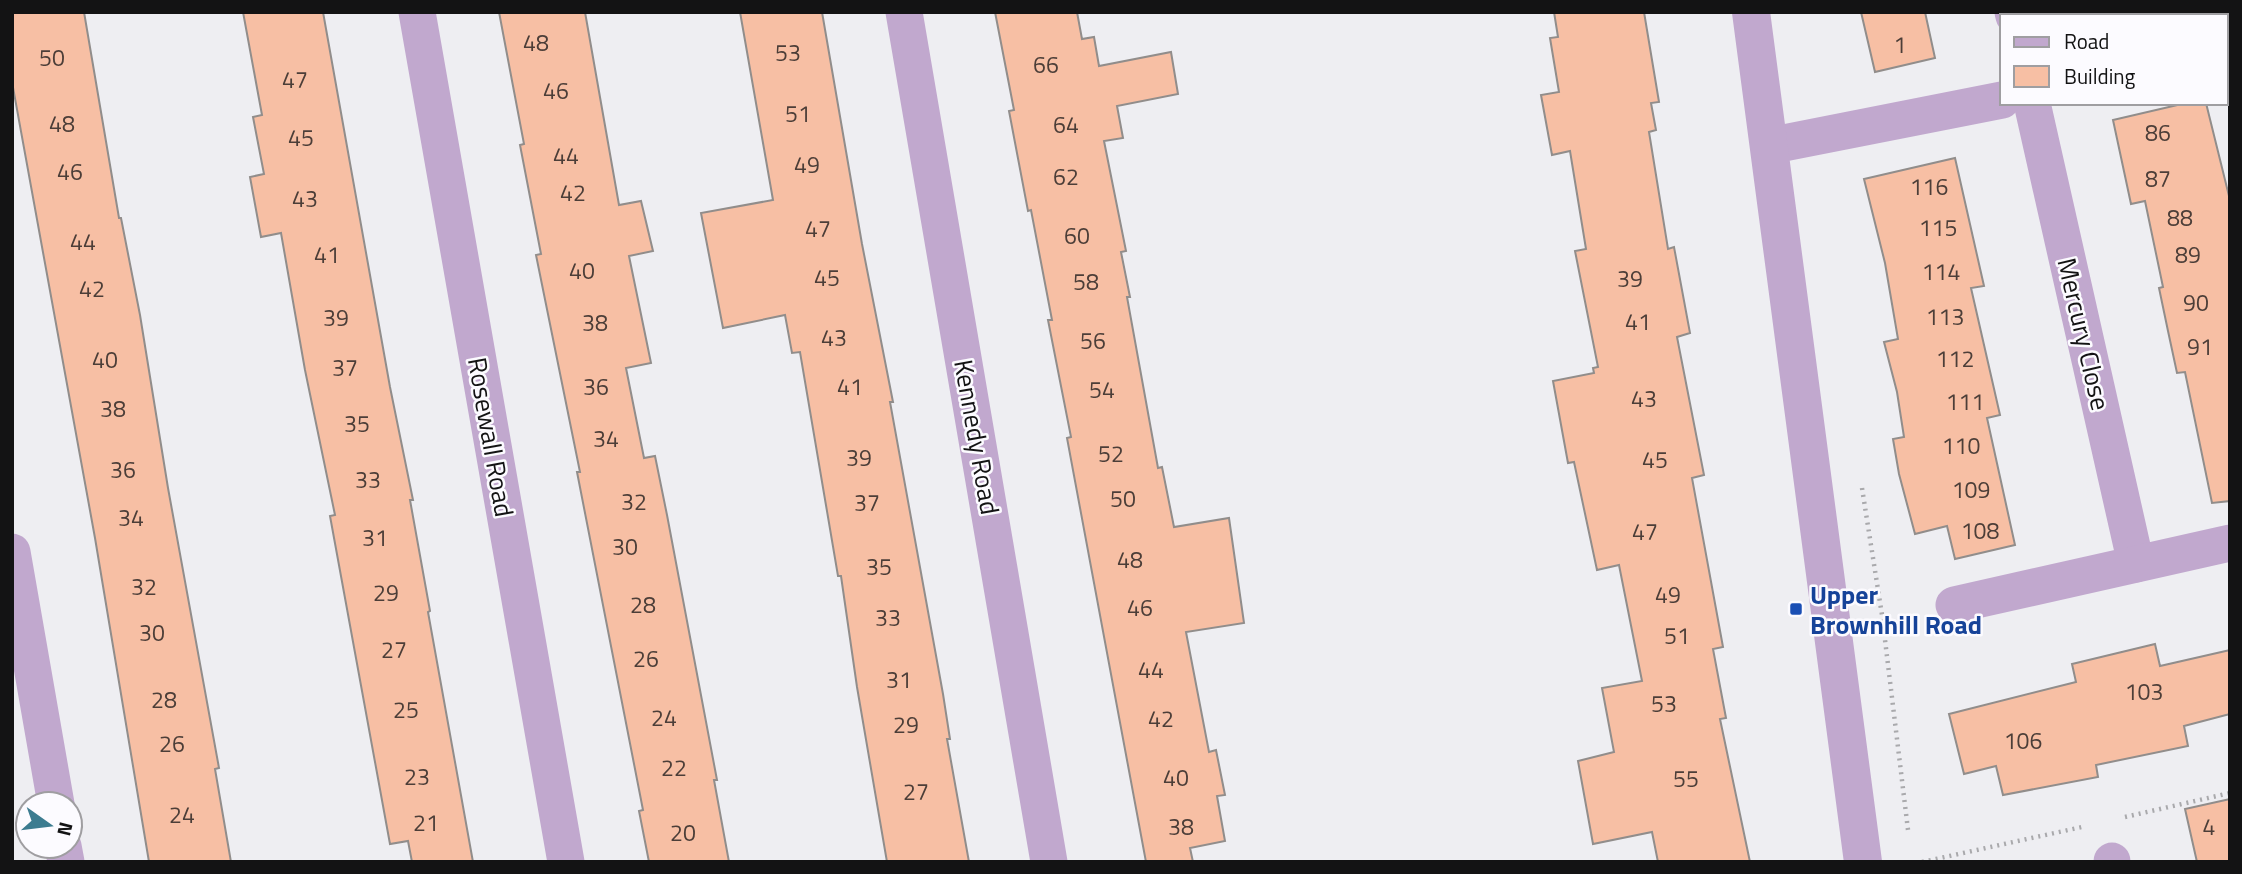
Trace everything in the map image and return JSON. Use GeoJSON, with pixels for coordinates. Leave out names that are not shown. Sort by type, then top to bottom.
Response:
{"type":"FeatureCollection","features":[{"type":"Feature","properties":{"kind":"street","name":"Rosewall Road"},"geometry":{"type":"LineString","coordinates":[[417,12],[566,862]]}},
{"type":"Feature","properties":{"kind":"street","name":"Kennedy Road"},"geometry":{"type":"LineString","coordinates":[[904,12],[1049,862]]}},
{"type":"Feature","properties":{"kind":"street"},"geometry":{"type":"LineString","coordinates":[[1751,12],[1863,862]]}},
{"type":"Feature","properties":{"kind":"street"},"geometry":{"type":"LineString","coordinates":[[1769,146],[2000,100]]}},
{"type":"Feature","properties":{"kind":"street","name":"Mercury Close"},"geometry":{"type":"LineString","coordinates":[[2032,105],[2136,564]]}},
{"type":"Feature","properties":{"kind":"street"},"geometry":{"type":"LineString","coordinates":[[1954,605],[2230,543]]}},
{"type":"Feature","properties":{"kind":"street"},"geometry":{"type":"LineString","coordinates":[[12,552],[54,790]]}},
{"type":"Feature","properties":{"kind":"path"},"geometry":{"type":"LineString","coordinates":[[2115,820],[2230,793]]}},
{"type":"Feature","properties":{"kind":"path"},"geometry":{"type":"LineString","coordinates":[[1922,862],[2090,826]]}},
{"type":"Feature","properties":{"kind":"building"},"geometry":{"type":"Polygon","coordinates":[[[12,12],[84,12],[219,768],[215,769],[231,862],[149,862],[95,538],[12,82],[12,12]]]}},
{"type":"Feature","properties":{"kind":"building"},"geometry":{"type":"Polygon","coordinates":[[[243,12],[323,12],[390,387],[413,500],[410,500],[430,611],[428,612],[473,862],[412,862],[408,841],[390,844],[330,516],[335,515],[305,370],[281,233],[261,237],[250,177],[264,174],[253,117],[262,115],[243,12]]]}},
{"type":"Feature","properties":{"kind":"building"},"geometry":{"type":"Polygon","coordinates":[[[499,12],[585,12],[619,205],[641,201],[653,251],[629,256],[651,363],[626,368],[644,458],[655,456],[717,780],[714,780],[729,862],[649,862],[639,811],[643,810],[577,472],[580,472],[536,255],[541,254],[499,12]]]}},
{"type":"Feature","properties":{"kind":"building"},"geometry":{"type":"Polygon","coordinates":[[[740,12],[822,12],[862,244],[893,402],[890,402],[943,694],[950,739],[947,739],[969,862],[887,862],[841,576],[838,576],[800,352],[792,353],[785,315],[723,328],[701,213],[773,200],[740,12]]]}},
{"type":"Feature","properties":{"kind":"building"},"geometry":{"type":"Polygon","coordinates":[[[995,12],[1077,12],[1082,39],[1094,37],[1099,66],[1171,52],[1178,94],[1117,106],[1123,138],[1104,141],[1126,251],[1121,252],[1130,297],[1127,297],[1158,468],[1162,467],[1174,527],[1229,518],[1244,623],[1186,632],[1209,752],[1216,750],[1225,795],[1217,796],[1225,841],[1190,848],[1193,862],[1146,862],[1067,438],[1071,437],[1048,320],[1052,320],[1009,111],[1014,110],[995,12]]]}},
{"type":"Feature","properties":{"kind":"building"},"geometry":{"type":"Polygon","coordinates":[[[1554,12],[1644,12],[1659,102],[1651,103],[1656,130],[1649,132],[1668,249],[1674,247],[1690,333],[1677,337],[1704,475],[1692,478],[1723,647],[1713,649],[1726,718],[1720,719],[1750,862],[1658,862],[1652,832],[1593,844],[1578,761],[1614,752],[1602,688],[1642,681],[1619,565],[1597,570],[1574,462],[1568,463],[1553,381],[1594,373],[1593,368],[1598,367],[1575,251],[1586,249],[1570,151],[1552,155],[1541,95],[1559,92],[1550,38],[1558,37],[1554,12]]]}},
{"type":"Feature","properties":{"kind":"building"},"geometry":{"type":"Polygon","coordinates":[[[1861,12],[1925,12],[1935,58],[1875,72],[1861,12]]]}},
{"type":"Feature","properties":{"kind":"building"},"geometry":{"type":"Polygon","coordinates":[[[2177,105],[2206,105],[2230,200],[2230,501],[2212,503],[2185,372],[2177,373],[2159,288],[2163,287],[2145,201],[2131,204],[2113,120],[2177,105]]]}},
{"type":"Feature","properties":{"kind":"building"},"geometry":{"type":"Polygon","coordinates":[[[1955,158],[1984,286],[1971,288],[2000,415],[1987,418],[2015,545],[1955,559],[1947,526],[1915,534],[1899,474],[1893,439],[1904,437],[1897,392],[1884,342],[1898,339],[1885,263],[1864,179],[1955,158]]]}},
{"type":"Feature","properties":{"kind":"building"},"geometry":{"type":"Polygon","coordinates":[[[2155,644],[2160,666],[2230,650],[2230,714],[2184,726],[2188,746],[2096,765],[2098,777],[2003,795],[1996,766],[1964,774],[1949,714],[2076,682],[2072,664],[2155,644]]]}},
{"type":"Feature","properties":{"kind":"building"},"geometry":{"type":"Polygon","coordinates":[[[2230,799],[2230,862],[2197,862],[2185,809],[2230,799]]]}},
{"type":"Feature","properties":{"kind":"place","name":"Upper Brownhill Road"},"geometry":{"type":"Point","coordinates":[1796,609]}}]}
